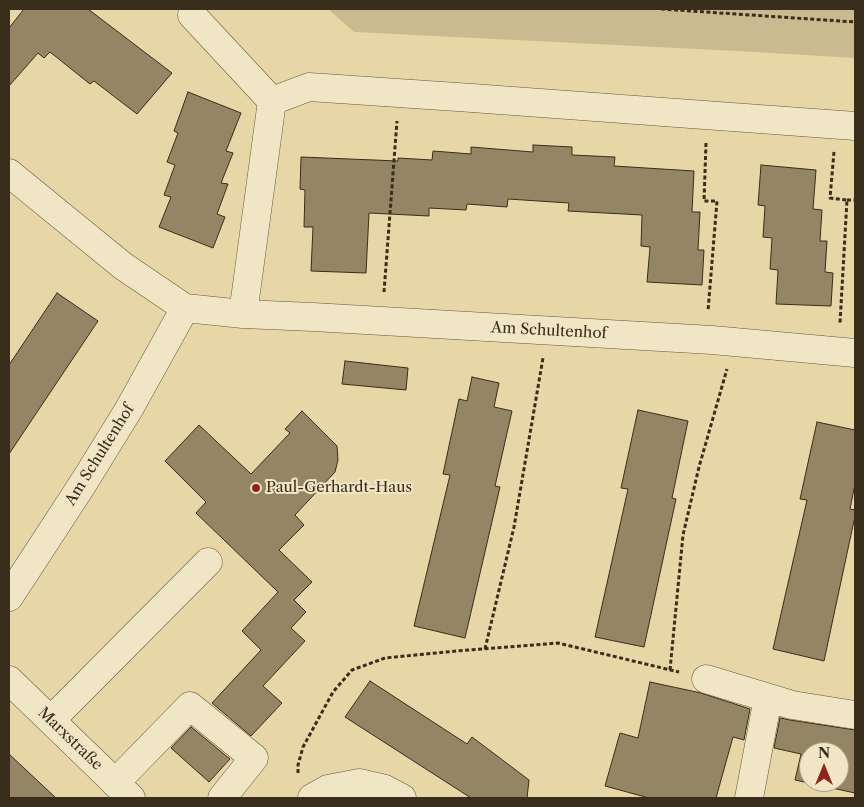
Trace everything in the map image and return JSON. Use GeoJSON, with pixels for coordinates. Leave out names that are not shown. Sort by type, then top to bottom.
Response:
{"type":"FeatureCollection","features":[{"type":"Feature","properties":{"kind":"street"},"geometry":{"type":"LineString","coordinates":[[192,15],[272,101]]}},
{"type":"Feature","properties":{"kind":"street"},"geometry":{"type":"LineString","coordinates":[[272,101],[309,87],[846,125]]}},
{"type":"Feature","properties":{"kind":"street"},"geometry":{"type":"LineString","coordinates":[[243,314],[272,101]]}},
{"type":"Feature","properties":{"kind":"street","name":"Am Schultenhof"},"geometry":{"type":"LineString","coordinates":[[9,173],[123,266],[185,308],[243,314],[706,340],[847,352]]}},
{"type":"Feature","properties":{"kind":"street","name":"Am Schultenhof"},"geometry":{"type":"LineString","coordinates":[[9,597],[129,409],[185,308]]}},
{"type":"Feature","properties":{"kind":"street"},"geometry":{"type":"LineString","coordinates":[[51,720],[208,562]]}},
{"type":"Feature","properties":{"kind":"street"},"geometry":{"type":"LineString","coordinates":[[706,679],[792,704],[855,715]]}},
{"type":"Feature","properties":{"kind":"street","name":"Marxstraße"},"geometry":{"type":"LineString","coordinates":[[9,680],[123,791]]}},
{"type":"Feature","properties":{"kind":"street"},"geometry":{"type":"LineString","coordinates":[[749,798],[768,698]]}},
{"type":"Feature","properties":{"kind":"street"},"geometry":{"type":"LineString","coordinates":[[123,791],[190,706],[254,758],[222,798]]}},
{"type":"Feature","properties":{"kind":"street"},"geometry":{"type":"LineString","coordinates":[[305,790],[328,789],[359,783],[384,788],[402,798]]}},
{"type":"Feature","properties":{"kind":"path"},"geometry":{"type":"LineString","coordinates":[[661,9],[855,22]]}},
{"type":"Feature","properties":{"kind":"path"},"geometry":{"type":"LineString","coordinates":[[382,321],[400,93]]}},
{"type":"Feature","properties":{"kind":"path"},"geometry":{"type":"LineString","coordinates":[[706,340],[717,201],[704,201],[707,115]]}},
{"type":"Feature","properties":{"kind":"path"},"geometry":{"type":"LineString","coordinates":[[846,125],[830,198],[855,200]]}},
{"type":"Feature","properties":{"kind":"path"},"geometry":{"type":"LineString","coordinates":[[847,200],[847,352]]}},
{"type":"Feature","properties":{"kind":"path"},"geometry":{"type":"LineString","coordinates":[[485,649],[514,527],[548,330]]}},
{"type":"Feature","properties":{"kind":"path"},"geometry":{"type":"LineString","coordinates":[[670,670],[682,535],[699,467],[735,342]]}},
{"type":"Feature","properties":{"kind":"path"},"geometry":{"type":"LineString","coordinates":[[305,790],[298,765],[303,747],[333,692],[352,670],[386,658],[558,643],[706,679]]}},
{"type":"Feature","properties":{"kind":"shaded area"},"geometry":{"type":"Polygon","coordinates":[[[328,9],[855,9],[855,58],[354,32],[328,9]]]}},
{"type":"Feature","properties":{"kind":"building"},"geometry":{"type":"Polygon","coordinates":[[[24,9],[88,9],[172,73],[137,114],[94,81],[90,84],[50,52],[44,58],[38,53],[9,86],[9,28],[24,9]]]}},
{"type":"Feature","properties":{"kind":"building"},"geometry":{"type":"Polygon","coordinates":[[[188,92],[241,113],[226,151],[233,153],[221,183],[228,184],[217,214],[225,217],[213,248],[159,227],[171,197],[164,195],[175,165],[167,162],[178,133],[174,131],[188,92]]]}},
{"type":"Feature","properties":{"kind":"building"},"geometry":{"type":"Polygon","coordinates":[[[533,145],[572,147],[572,155],[615,157],[614,166],[694,171],[692,212],[700,212],[698,250],[704,250],[702,285],[647,282],[650,247],[641,246],[642,215],[568,211],[569,203],[508,199],[507,207],[467,204],[466,210],[429,208],[429,216],[369,213],[366,273],[311,271],[313,227],[304,227],[305,190],[300,189],[301,157],[398,161],[398,158],[432,160],[433,151],[471,154],[471,147],[533,152],[533,145]]]}},
{"type":"Feature","properties":{"kind":"building"},"geometry":{"type":"Polygon","coordinates":[[[761,165],[816,170],[813,209],[822,210],[820,241],[827,241],[825,272],[833,273],[831,306],[776,304],[778,270],[770,269],[772,238],[763,237],[765,206],[758,205],[761,165]]]}},
{"type":"Feature","properties":{"kind":"building"},"geometry":{"type":"Polygon","coordinates":[[[57,293],[98,321],[9,454],[9,365],[57,293]]]}},
{"type":"Feature","properties":{"kind":"building"},"geometry":{"type":"Polygon","coordinates":[[[345,361],[408,368],[406,390],[342,384],[345,361]]]}},
{"type":"Feature","properties":{"kind":"building"},"geometry":{"type":"Polygon","coordinates":[[[472,377],[499,383],[494,407],[512,411],[495,486],[500,487],[465,638],[414,626],[450,475],[443,474],[459,399],[467,401],[472,377]]]}},
{"type":"Feature","properties":{"kind":"building"},"geometry":{"type":"Polygon","coordinates":[[[638,410],[688,421],[672,498],[676,499],[644,647],[595,637],[628,489],[621,488],[638,410]]]}},
{"type":"Feature","properties":{"kind":"building","name":"Paul-Gerhardt-Haus"},"geometry":{"type":"Polygon","coordinates":[[[302,411],[337,446],[338,460],[335,472],[295,515],[304,525],[279,550],[312,582],[294,600],[306,612],[291,628],[305,641],[263,686],[282,703],[251,736],[212,703],[261,650],[242,631],[278,592],[196,513],[206,502],[165,461],[199,425],[251,474],[290,433],[285,429],[302,411]]]}},
{"type":"Feature","properties":{"kind":"building"},"geometry":{"type":"Polygon","coordinates":[[[817,422],[855,430],[855,484],[850,509],[855,510],[855,516],[824,661],[773,649],[807,500],[800,499],[817,422]]]}},
{"type":"Feature","properties":{"kind":"building"},"geometry":{"type":"Polygon","coordinates":[[[370,681],[467,744],[472,737],[529,780],[527,798],[471,798],[345,717],[370,681]]]}},
{"type":"Feature","properties":{"kind":"building"},"geometry":{"type":"Polygon","coordinates":[[[650,682],[701,693],[750,709],[744,740],[733,737],[716,798],[649,798],[605,786],[620,733],[638,738],[650,682]]]}},
{"type":"Feature","properties":{"kind":"building"},"geometry":{"type":"Polygon","coordinates":[[[780,718],[855,730],[855,793],[849,792],[849,742],[799,742],[799,754],[774,748],[780,718]]]}},
{"type":"Feature","properties":{"kind":"building"},"geometry":{"type":"Polygon","coordinates":[[[191,727],[230,759],[209,782],[171,748],[191,727]]]}},
{"type":"Feature","properties":{"kind":"building"},"geometry":{"type":"Polygon","coordinates":[[[9,754],[56,798],[9,798],[9,754]]]}},
{"type":"Feature","properties":{"kind":"building"},"geometry":{"type":"Polygon","coordinates":[[[799,763],[799,781],[795,780],[799,763]]]}},
{"type":"Feature","properties":{"kind":"place","name":"Paul-Gerhardt-Haus"},"geometry":{"type":"Point","coordinates":[256,488]}}]}
